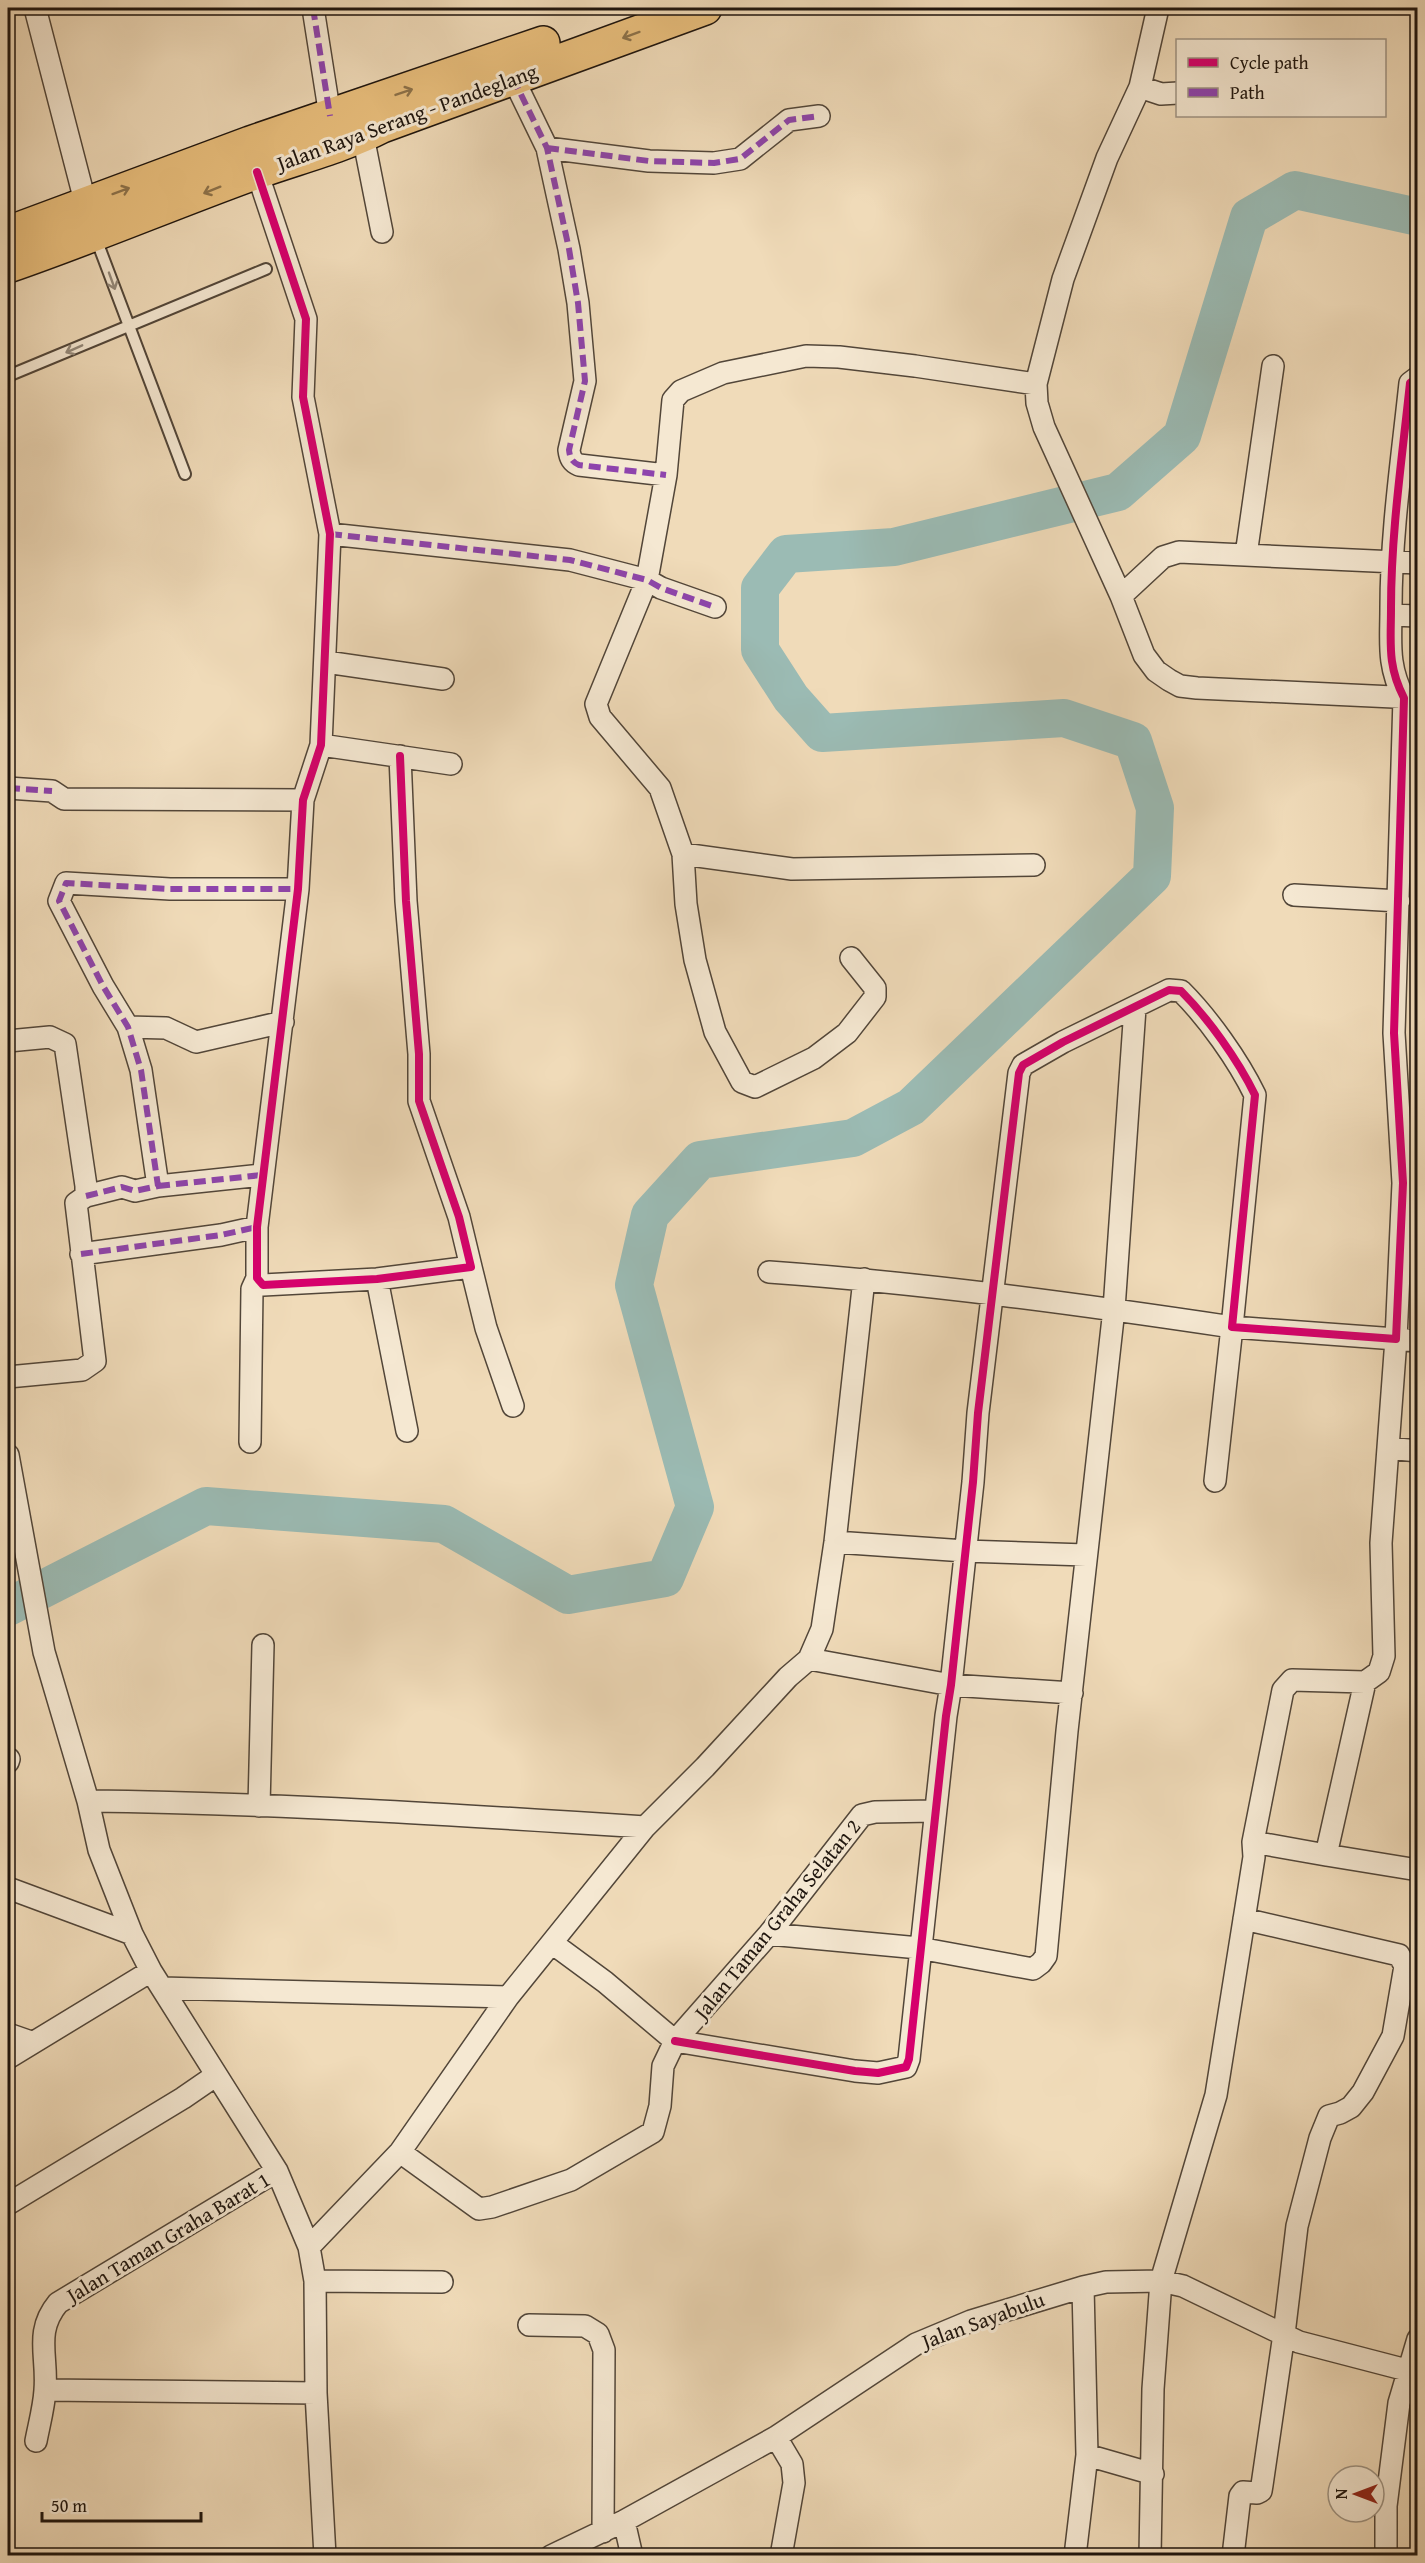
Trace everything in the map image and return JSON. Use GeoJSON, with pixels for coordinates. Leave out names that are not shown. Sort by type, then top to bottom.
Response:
{"type":"FeatureCollection","features":[{"type":"Feature","properties":{"kind":"highway","name":"Jalan Raya Serang - Pandeglang"},"geometry":{"type":"LineString","coordinates":[[8,266],[95,236],[257,172],[639,8]]}},
{"type":"Feature","properties":{"kind":"highway","name":"Jalan Raya Serang - Pandeglang"},"geometry":{"type":"LineString","coordinates":[[8,233],[330,116],[373,121],[513,78],[705,8]]}},
{"type":"Feature","properties":{"kind":"street"},"geometry":{"type":"LineString","coordinates":[[36,8],[86,205]]}},
{"type":"Feature","properties":{"kind":"street"},"geometry":{"type":"LineString","coordinates":[[313,8],[330,116]]}},
{"type":"Feature","properties":{"kind":"street"},"geometry":{"type":"LineString","coordinates":[[1158,8],[1140,87],[1107,158],[1063,279],[1036,384],[1037,403],[1044,427],[1118,588],[1144,656],[1156,670],[1180,686],[1411,698]]}},
{"type":"Feature","properties":{"kind":"street"},"geometry":{"type":"LineString","coordinates":[[513,78],[547,148],[578,303],[585,381],[569,450],[570,456],[572,461],[579,465],[666,475]]}},
{"type":"Feature","properties":{"kind":"street"},"geometry":{"type":"LineString","coordinates":[[1140,87],[1161,94],[1176,93]]}},
{"type":"Feature","properties":{"kind":"street"},"geometry":{"type":"LineString","coordinates":[[547,148],[649,161],[714,163],[740,159],[789,120],[819,116]]}},
{"type":"Feature","properties":{"kind":"street"},"geometry":{"type":"LineString","coordinates":[[373,121],[382,232]]}},
{"type":"Feature","properties":{"kind":"street"},"geometry":{"type":"LineString","coordinates":[[250,1442],[252,1289],[257,1278],[257,1227],[261,1175],[283,1022],[285,982],[298,890],[303,800],[321,745],[330,534],[303,397],[306,319],[257,172]]}},
{"type":"Feature","properties":{"kind":"street"},"geometry":{"type":"LineString","coordinates":[[851,958],[875,988],[875,998],[848,1033],[814,1058],[755,1087],[742,1082],[715,1032],[695,960],[686,904],[683,854],[660,788],[600,717],[596,704],[647,580],[666,475],[673,400],[681,391],[723,374],[806,356],[839,357],[1036,384]]}},
{"type":"Feature","properties":{"kind":"street"},"geometry":{"type":"LineString","coordinates":[[1246,555],[1273,366]]}},
{"type":"Feature","properties":{"kind":"street"},"geometry":{"type":"LineString","coordinates":[[1150,2556],[1153,2388],[1161,2281],[1216,2095],[1254,1857],[1253,1842],[1285,1686],[1293,1680],[1365,1682],[1379,1672],[1384,1656],[1382,1542],[1396,1339],[1402,1183],[1394,1033],[1411,698],[1394,679],[1390,656],[1391,563],[1412,419],[1410,383],[1418,377]]}},
{"type":"Feature","properties":{"kind":"street"},"geometry":{"type":"LineString","coordinates":[[330,534],[570,560],[647,580],[661,588],[715,607]]}},
{"type":"Feature","properties":{"kind":"street"},"geometry":{"type":"LineString","coordinates":[[1118,588],[1163,557],[1179,552],[1418,564]]}},
{"type":"Feature","properties":{"kind":"street"},"geometry":{"type":"LineString","coordinates":[[1391,615],[1418,616]]}},
{"type":"Feature","properties":{"kind":"street"},"geometry":{"type":"LineString","coordinates":[[326,662],[443,679]]}},
{"type":"Feature","properties":{"kind":"street"},"geometry":{"type":"LineString","coordinates":[[321,745],[451,764]]}},
{"type":"Feature","properties":{"kind":"street"},"geometry":{"type":"LineString","coordinates":[[400,756],[406,901],[419,1054],[418,1101],[459,1217],[486,1328],[513,1406]]}},
{"type":"Feature","properties":{"kind":"street"},"geometry":{"type":"LineString","coordinates":[[8,788],[52,790],[64,799],[303,800]]}},
{"type":"Feature","properties":{"kind":"street"},"geometry":{"type":"LineString","coordinates":[[683,854],[792,869],[1034,865]]}},
{"type":"Feature","properties":{"kind":"street"},"geometry":{"type":"LineString","coordinates":[[158,1186],[141,1070],[128,1027],[59,901],[66,884],[170,889],[298,890]]}},
{"type":"Feature","properties":{"kind":"street"},"geometry":{"type":"LineString","coordinates":[[1294,895],[1399,901]]}},
{"type":"Feature","properties":{"kind":"street"},"geometry":{"type":"LineString","coordinates":[[552,1943],[605,1982],[675,2041],[855,2071],[878,2073],[906,2067],[909,2059],[919,1948],[951,1684],[991,1294],[1019,1072],[1023,1065],[1063,1042],[1169,990],[1181,991],[1193,1003],[1246,1077],[1255,1095],[1215,1481]]}},
{"type":"Feature","properties":{"kind":"street"},"geometry":{"type":"LineString","coordinates":[[769,1934],[919,1948],[1033,1969],[1046,1956],[1086,1555],[1114,1309],[1135,1008]]}},
{"type":"Feature","properties":{"kind":"street"},"geometry":{"type":"LineString","coordinates":[[128,1027],[165,1028],[196,1042],[283,1022]]}},
{"type":"Feature","properties":{"kind":"street"},"geometry":{"type":"LineString","coordinates":[[8,1041],[50,1037],[65,1044],[86,1196]]}},
{"type":"Feature","properties":{"kind":"street"},"geometry":{"type":"LineString","coordinates":[[8,1377],[82,1370],[95,1361],[76,1203],[86,1196],[122,1187],[135,1191],[158,1186],[261,1175]]}},
{"type":"Feature","properties":{"kind":"street"},"geometry":{"type":"LineString","coordinates":[[81,1254],[257,1227]]}},
{"type":"Feature","properties":{"kind":"street"},"geometry":{"type":"LineString","coordinates":[[257,1278],[259,1282],[267,1285],[377,1280],[471,1267]]}},
{"type":"Feature","properties":{"kind":"street"},"geometry":{"type":"LineString","coordinates":[[769,1272],[864,1279],[991,1294],[1114,1309],[1232,1327],[1418,1341]]}},
{"type":"Feature","properties":{"kind":"street"},"geometry":{"type":"LineString","coordinates":[[309,2247],[400,2152],[508,1997],[645,1827],[705,1767],[788,1677],[809,1659],[822,1629],[835,1542],[864,1279]]}},
{"type":"Feature","properties":{"kind":"street"},"geometry":{"type":"LineString","coordinates":[[377,1280],[407,1431]]}},
{"type":"Feature","properties":{"kind":"street"},"geometry":{"type":"LineString","coordinates":[[1388,1448],[1418,1451]]}},
{"type":"Feature","properties":{"kind":"street"},"geometry":{"type":"LineString","coordinates":[[8,1455],[44,1652],[88,1801],[99,1850],[132,1934],[156,1980],[277,2171],[309,2247],[315,2281],[316,2393],[325,2556]]}},
{"type":"Feature","properties":{"kind":"street"},"geometry":{"type":"LineString","coordinates":[[835,1542],[965,1551],[1086,1555]]}},
{"type":"Feature","properties":{"kind":"street"},"geometry":{"type":"LineString","coordinates":[[259,1806],[263,1645]]}},
{"type":"Feature","properties":{"kind":"street"},"geometry":{"type":"LineString","coordinates":[[809,1659],[951,1684],[1072,1693]]}},
{"type":"Feature","properties":{"kind":"street"},"geometry":{"type":"LineString","coordinates":[[1326,1855],[1365,1682]]}},
{"type":"Feature","properties":{"kind":"street"},"geometry":{"type":"LineString","coordinates":[[88,1801],[409,1812],[645,1827]]}},
{"type":"Feature","properties":{"kind":"street","name":"Jalan Taman Graha Selatan 2"},"geometry":{"type":"LineString","coordinates":[[400,2152],[479,2209],[492,2207],[571,2180],[653,2132],[660,2106],[663,2066],[675,2041],[769,1934],[862,1815],[875,1812],[935,1811]]}},
{"type":"Feature","properties":{"kind":"street"},"geometry":{"type":"LineString","coordinates":[[1253,1842],[1418,1870]]}},
{"type":"Feature","properties":{"kind":"street"},"geometry":{"type":"LineString","coordinates":[[8,1888],[132,1934]]}},
{"type":"Feature","properties":{"kind":"street"},"geometry":{"type":"LineString","coordinates":[[1233,2556],[1240,2496],[1243,2492],[1261,2491],[1297,2226],[1325,2123],[1329,2116],[1341,2113],[1351,2106],[1363,2092],[1393,2036],[1405,1965],[1399,1955],[1244,1918]]}},
{"type":"Feature","properties":{"kind":"street"},"geometry":{"type":"LineString","coordinates":[[8,2058],[31,2042],[156,1980],[508,1997]]}},
{"type":"Feature","properties":{"kind":"street"},"geometry":{"type":"LineString","coordinates":[[8,2034],[31,2042]]}},
{"type":"Feature","properties":{"kind":"street"},"geometry":{"type":"LineString","coordinates":[[8,2204],[183,2098],[215,2076]]}},
{"type":"Feature","properties":{"kind":"street","name":"Jalan Taman Graha Barat 1"},"geometry":{"type":"LineString","coordinates":[[36,2442],[45,2390],[44,2326],[49,2314],[58,2303],[277,2171]]}},
{"type":"Feature","properties":{"kind":"street"},"geometry":{"type":"LineString","coordinates":[[315,2281],[442,2282]]}},
{"type":"Feature","properties":{"kind":"street","name":"Jalan Sayabulu"},"geometry":{"type":"LineString","coordinates":[[551,2556],[624,2522],[776,2437],[916,2344],[971,2321],[1106,2282],[1161,2281],[1184,2286],[1299,2342],[1413,2372]]}},
{"type":"Feature","properties":{"kind":"street"},"geometry":{"type":"LineString","coordinates":[[1075,2556],[1088,2455],[1083,2287]]}},
{"type":"Feature","properties":{"kind":"street"},"geometry":{"type":"LineString","coordinates":[[529,2325],[585,2326],[598,2334],[604,2350],[603,2532]]}},
{"type":"Feature","properties":{"kind":"street"},"geometry":{"type":"LineString","coordinates":[[1386,2556],[1386,2506],[1399,2403],[1413,2372],[1418,2339]]}},
{"type":"Feature","properties":{"kind":"street"},"geometry":{"type":"LineString","coordinates":[[45,2390],[316,2393]]}},
{"type":"Feature","properties":{"kind":"street"},"geometry":{"type":"LineString","coordinates":[[776,2437],[792,2464],[794,2483],[781,2556]]}},
{"type":"Feature","properties":{"kind":"street"},"geometry":{"type":"LineString","coordinates":[[1088,2455],[1153,2474]]}},
{"type":"Feature","properties":{"kind":"street"},"geometry":{"type":"LineString","coordinates":[[624,2522],[632,2556]]}},
{"type":"Feature","properties":{"kind":"lane"},"geometry":{"type":"LineString","coordinates":[[95,236],[185,474]]}},
{"type":"Feature","properties":{"kind":"lane"},"geometry":{"type":"LineString","coordinates":[[8,376],[266,269]]}},
{"type":"Feature","properties":{"kind":"waterway"},"geometry":{"type":"LineString","coordinates":[[8,1607],[206,1506],[444,1524],[568,1595],[665,1578],[695,1507],[634,1285],[650,1215],[700,1160],[853,1138],[911,1107],[1152,876],[1155,808],[1133,741],[1064,718],[822,733],[791,698],[760,650],[760,588],[786,554],[894,547],[1118,492],[1182,436],[1249,217],[1295,190],[1418,217]]}},
{"type":"Feature","properties":{"kind":"marked path"},"geometry":{"type":"LineString","coordinates":[[313,8],[330,116]]}},
{"type":"Feature","properties":{"kind":"marked path"},"geometry":{"type":"LineString","coordinates":[[513,78],[547,148],[578,303],[585,381],[569,450],[571,457],[579,465],[666,475]]}},
{"type":"Feature","properties":{"kind":"marked path"},"geometry":{"type":"LineString","coordinates":[[547,148],[649,161],[714,163],[740,159],[789,120],[819,116]]}},
{"type":"Feature","properties":{"kind":"marked path"},"geometry":{"type":"LineString","coordinates":[[330,534],[570,560],[647,580],[661,588],[715,607]]}},
{"type":"Feature","properties":{"kind":"marked path"},"geometry":{"type":"LineString","coordinates":[[8,788],[52,791]]}},
{"type":"Feature","properties":{"kind":"marked path"},"geometry":{"type":"LineString","coordinates":[[86,1196],[122,1187],[135,1191],[158,1186],[141,1070],[128,1027],[103,986],[59,901],[66,883],[170,889],[298,889]]}},
{"type":"Feature","properties":{"kind":"marked path"},"geometry":{"type":"LineString","coordinates":[[158,1186],[262,1175]]}},
{"type":"Feature","properties":{"kind":"marked path"},"geometry":{"type":"LineString","coordinates":[[81,1254],[221,1235],[257,1227]]}},
{"type":"Feature","properties":{"kind":"cycle path"},"geometry":{"type":"LineString","coordinates":[[257,172],[306,319],[303,397],[330,534],[321,745],[303,800],[298,889],[257,1227],[257,1278],[263,1285],[377,1279],[471,1267],[459,1217],[419,1101],[419,1054],[406,901],[400,756]]}},
{"type":"Feature","properties":{"kind":"cycle path"},"geometry":{"type":"LineString","coordinates":[[675,2041],[878,2073],[906,2067],[909,2059],[973,1482],[978,1413],[1019,1073],[1023,1065],[1063,1042],[1169,990],[1181,991],[1222,1040],[1255,1095],[1232,1327],[1396,1339],[1403,1183],[1394,1033],[1404,698],[1392,664],[1391,580],[1410,383],[1418,377]]}}]}
